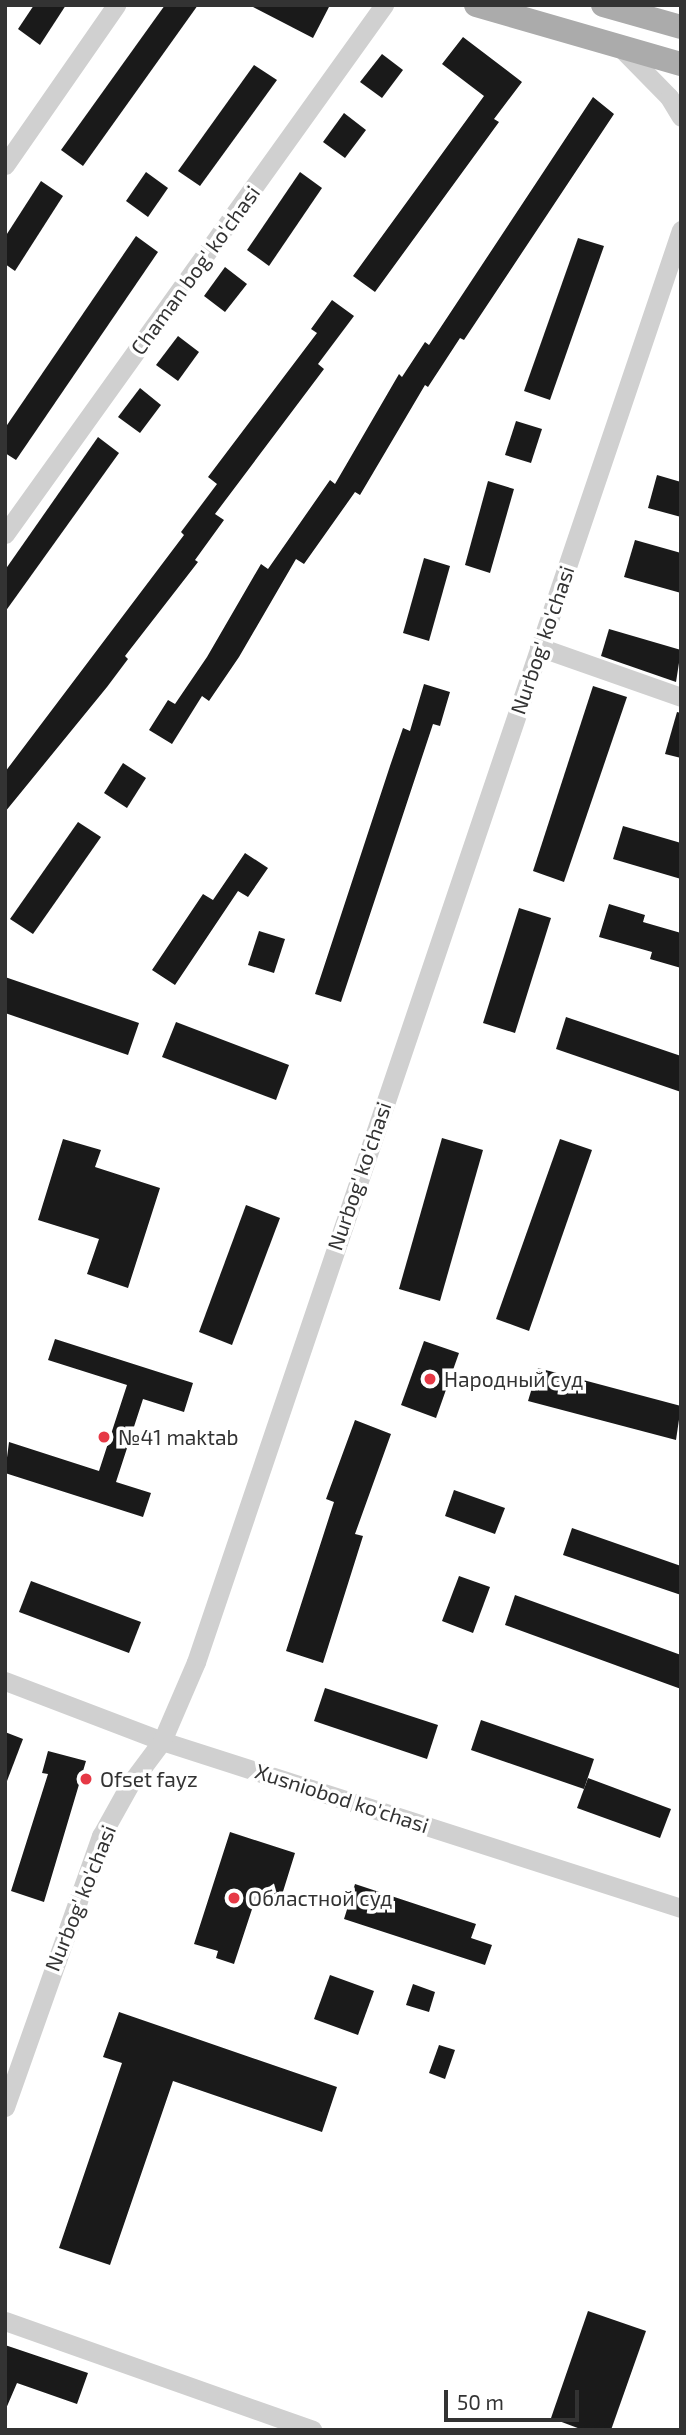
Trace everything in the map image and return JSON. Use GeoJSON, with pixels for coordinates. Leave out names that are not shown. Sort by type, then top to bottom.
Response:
{"type":"FeatureCollection","features":[{"type":"Feature","properties":{"kind":"main road"},"geometry":{"type":"LineString","coordinates":[[476,5],[681,64]]}},
{"type":"Feature","properties":{"kind":"main road"},"geometry":{"type":"LineString","coordinates":[[603,5],[674,21]]}},
{"type":"Feature","properties":{"kind":"street"},"geometry":{"type":"LineString","coordinates":[[5,165],[116,5]]}},
{"type":"Feature","properties":{"kind":"street","name":"Chaman bog' ko'chasi"},"geometry":{"type":"LineString","coordinates":[[5,534],[384,5]]}},
{"type":"Feature","properties":{"kind":"street"},"geometry":{"type":"LineString","coordinates":[[615,44],[669,97],[681,117]]}},
{"type":"Feature","properties":{"kind":"street","name":"Nurbog' ko'chasi"},"geometry":{"type":"LineString","coordinates":[[5,2107],[101,1836],[130,1784],[162,1741],[196,1662],[681,230]]}},
{"type":"Feature","properties":{"kind":"street"},"geometry":{"type":"LineString","coordinates":[[539,647],[681,696]]}},
{"type":"Feature","properties":{"kind":"street","name":"Xusniobod ko'chasi"},"geometry":{"type":"LineString","coordinates":[[5,1681],[162,1741],[681,1908]]}},
{"type":"Feature","properties":{"kind":"street"},"geometry":{"type":"LineString","coordinates":[[5,2321],[312,2430]]}},
{"type":"Feature","properties":{"kind":"building"},"geometry":{"type":"Polygon","coordinates":[[[34,5],[66,5],[40,45],[18,29],[34,5]]]}},
{"type":"Feature","properties":{"kind":"building"},"geometry":{"type":"Polygon","coordinates":[[[165,5],[198,5],[83,166],[61,150],[165,5]]]}},
{"type":"Feature","properties":{"kind":"building"},"geometry":{"type":"Polygon","coordinates":[[[249,5],[330,5],[313,38],[249,5]]]}},
{"type":"Feature","properties":{"kind":"building"},"geometry":{"type":"Polygon","coordinates":[[[463,37],[522,82],[494,119],[499,122],[375,292],[353,276],[484,96],[442,64],[463,37]]]}},
{"type":"Feature","properties":{"kind":"building"},"geometry":{"type":"Polygon","coordinates":[[[382,54],[403,70],[382,98],[360,82],[382,54]]]}},
{"type":"Feature","properties":{"kind":"building"},"geometry":{"type":"Polygon","coordinates":[[[254,65],[277,80],[200,186],[178,171],[254,65]]]}},
{"type":"Feature","properties":{"kind":"building"},"geometry":{"type":"Polygon","coordinates":[[[593,97],[614,114],[464,340],[460,338],[428,387],[425,385],[360,495],[355,492],[304,564],[296,559],[239,657],[209,701],[202,696],[172,744],[149,730],[168,700],[175,704],[207,657],[261,564],[268,569],[330,480],[335,484],[399,374],[402,377],[425,342],[429,345],[593,97]]]}},
{"type":"Feature","properties":{"kind":"building"},"geometry":{"type":"Polygon","coordinates":[[[344,113],[366,130],[345,158],[323,142],[344,113]]]}},
{"type":"Feature","properties":{"kind":"building"},"geometry":{"type":"Polygon","coordinates":[[[146,172],[168,188],[148,217],[126,201],[146,172]]]}},
{"type":"Feature","properties":{"kind":"building"},"geometry":{"type":"Polygon","coordinates":[[[300,172],[322,188],[269,266],[247,250],[300,172]]]}},
{"type":"Feature","properties":{"kind":"building"},"geometry":{"type":"Polygon","coordinates":[[[41,181],[63,196],[15,271],[5,264],[5,237],[41,181]]]}},
{"type":"Feature","properties":{"kind":"building"},"geometry":{"type":"Polygon","coordinates":[[[136,236],[158,252],[16,460],[5,453],[5,428],[136,236]]]}},
{"type":"Feature","properties":{"kind":"building"},"geometry":{"type":"Polygon","coordinates":[[[578,238],[604,246],[550,400],[524,391],[578,238]]]}},
{"type":"Feature","properties":{"kind":"building"},"geometry":{"type":"Polygon","coordinates":[[[225,267],[247,284],[225,312],[204,296],[225,267]]]}},
{"type":"Feature","properties":{"kind":"building"},"geometry":{"type":"Polygon","coordinates":[[[332,300],[354,316],[318,364],[324,369],[215,514],[224,520],[195,560],[198,562],[125,656],[128,659],[107,687],[5,812],[5,772],[184,535],[181,532],[217,484],[208,477],[317,333],[311,329],[332,300]]]}},
{"type":"Feature","properties":{"kind":"building"},"geometry":{"type":"Polygon","coordinates":[[[178,336],[199,352],[178,381],[156,365],[178,336]]]}},
{"type":"Feature","properties":{"kind":"building"},"geometry":{"type":"Polygon","coordinates":[[[140,388],[161,405],[140,433],[118,417],[140,388]]]}},
{"type":"Feature","properties":{"kind":"building"},"geometry":{"type":"Polygon","coordinates":[[[516,421],[542,429],[531,463],[505,455],[516,421]]]}},
{"type":"Feature","properties":{"kind":"building"},"geometry":{"type":"Polygon","coordinates":[[[98,437],[119,453],[5,612],[5,570],[98,437]]]}},
{"type":"Feature","properties":{"kind":"building"},"geometry":{"type":"Polygon","coordinates":[[[657,475],[681,482],[681,517],[648,508],[657,475]]]}},
{"type":"Feature","properties":{"kind":"building"},"geometry":{"type":"Polygon","coordinates":[[[488,481],[514,489],[490,573],[465,565],[488,481]]]}},
{"type":"Feature","properties":{"kind":"building"},"geometry":{"type":"Polygon","coordinates":[[[635,540],[681,553],[681,593],[624,577],[635,540]]]}},
{"type":"Feature","properties":{"kind":"building"},"geometry":{"type":"Polygon","coordinates":[[[424,558],[450,566],[429,641],[403,633],[424,558]]]}},
{"type":"Feature","properties":{"kind":"building"},"geometry":{"type":"Polygon","coordinates":[[[609,629],[681,650],[676,682],[601,656],[609,629]]]}},
{"type":"Feature","properties":{"kind":"building"},"geometry":{"type":"Polygon","coordinates":[[[424,684],[450,692],[440,726],[433,724],[341,1002],[315,994],[403,728],[410,731],[424,684]]]}},
{"type":"Feature","properties":{"kind":"building"},"geometry":{"type":"Polygon","coordinates":[[[593,686],[627,697],[564,882],[533,871],[593,686]]]}},
{"type":"Feature","properties":{"kind":"building"},"geometry":{"type":"Polygon","coordinates":[[[677,712],[681,713],[681,758],[665,754],[677,712]]]}},
{"type":"Feature","properties":{"kind":"building"},"geometry":{"type":"Polygon","coordinates":[[[123,763],[146,778],[127,808],[104,793],[123,763]]]}},
{"type":"Feature","properties":{"kind":"building"},"geometry":{"type":"Polygon","coordinates":[[[78,822],[101,837],[33,934],[10,919],[78,822]]]}},
{"type":"Feature","properties":{"kind":"building"},"geometry":{"type":"Polygon","coordinates":[[[623,826],[681,843],[681,879],[613,859],[623,826]]]}},
{"type":"Feature","properties":{"kind":"building"},"geometry":{"type":"Polygon","coordinates":[[[245,853],[268,868],[248,897],[238,891],[175,985],[152,970],[203,894],[213,900],[245,853]]]}},
{"type":"Feature","properties":{"kind":"building"},"geometry":{"type":"Polygon","coordinates":[[[609,904],[645,915],[643,922],[681,933],[681,968],[650,959],[652,952],[599,937],[609,904]]]}},
{"type":"Feature","properties":{"kind":"building"},"geometry":{"type":"Polygon","coordinates":[[[519,908],[551,918],[515,1033],[483,1023],[519,908]]]}},
{"type":"Feature","properties":{"kind":"building"},"geometry":{"type":"Polygon","coordinates":[[[259,931],[285,939],[274,973],[248,965],[259,931]]]}},
{"type":"Feature","properties":{"kind":"building"},"geometry":{"type":"Polygon","coordinates":[[[5,977],[139,1023],[128,1055],[5,1013],[5,977]]]}},
{"type":"Feature","properties":{"kind":"building"},"geometry":{"type":"Polygon","coordinates":[[[566,1017],[681,1056],[681,1092],[556,1049],[566,1017]]]}},
{"type":"Feature","properties":{"kind":"building"},"geometry":{"type":"Polygon","coordinates":[[[176,1022],[289,1065],[276,1100],[162,1057],[176,1022]]]}},
{"type":"Feature","properties":{"kind":"building"},"geometry":{"type":"Polygon","coordinates":[[[442,1138],[483,1150],[440,1301],[399,1289],[442,1138]]]}},
{"type":"Feature","properties":{"kind":"building"},"geometry":{"type":"Polygon","coordinates":[[[63,1139],[101,1150],[95,1167],[160,1188],[128,1288],[87,1274],[99,1239],[38,1220],[63,1139]]]}},
{"type":"Feature","properties":{"kind":"building"},"geometry":{"type":"Polygon","coordinates":[[[560,1139],[592,1150],[529,1331],[496,1319],[560,1139]]]}},
{"type":"Feature","properties":{"kind":"building"},"geometry":{"type":"Polygon","coordinates":[[[246,1205],[280,1218],[232,1345],[199,1332],[246,1205]]]}},
{"type":"Feature","properties":{"kind":"building"},"geometry":{"type":"Polygon","coordinates":[[[55,1339],[193,1383],[184,1412],[143,1399],[116,1482],[151,1493],[143,1517],[5,1473],[9,1442],[99,1471],[127,1385],[48,1360],[55,1339]]]}},
{"type":"Feature","properties":{"kind":"building","name":"Народный суд"},"geometry":{"type":"Polygon","coordinates":[[[424,1341],[459,1353],[436,1418],[401,1405],[424,1341]]]}},
{"type":"Feature","properties":{"kind":"building"},"geometry":{"type":"Polygon","coordinates":[[[538,1368],[681,1406],[676,1440],[528,1401],[538,1368]]]}},
{"type":"Feature","properties":{"kind":"building"},"geometry":{"type":"Polygon","coordinates":[[[355,1420],[391,1434],[355,1534],[363,1536],[323,1663],[286,1651],[334,1502],[326,1499],[355,1420]]]}},
{"type":"Feature","properties":{"kind":"building"},"geometry":{"type":"Polygon","coordinates":[[[454,1490],[505,1508],[495,1534],[445,1516],[454,1490]]]}},
{"type":"Feature","properties":{"kind":"building"},"geometry":{"type":"Polygon","coordinates":[[[572,1528],[681,1566],[681,1595],[563,1555],[572,1528]]]}},
{"type":"Feature","properties":{"kind":"building"},"geometry":{"type":"Polygon","coordinates":[[[459,1576],[490,1587],[473,1633],[442,1621],[459,1576]]]}},
{"type":"Feature","properties":{"kind":"building"},"geometry":{"type":"Polygon","coordinates":[[[31,1581],[141,1622],[129,1653],[19,1612],[31,1581]]]}},
{"type":"Feature","properties":{"kind":"building"},"geometry":{"type":"Polygon","coordinates":[[[515,1595],[681,1655],[681,1689],[505,1625],[515,1595]]]}},
{"type":"Feature","properties":{"kind":"building"},"geometry":{"type":"Polygon","coordinates":[[[325,1688],[438,1725],[427,1759],[314,1721],[325,1688]]]}},
{"type":"Feature","properties":{"kind":"building"},"geometry":{"type":"Polygon","coordinates":[[[481,1720],[594,1759],[584,1789],[471,1750],[481,1720]]]}},
{"type":"Feature","properties":{"kind":"building"},"geometry":{"type":"Polygon","coordinates":[[[5,1732],[23,1739],[7,1781],[5,1781],[5,1732]]]}},
{"type":"Feature","properties":{"kind":"building"},"geometry":{"type":"Polygon","coordinates":[[[48,1751],[86,1761],[44,1902],[11,1891],[48,1774],[42,1773],[48,1751]]]}},
{"type":"Feature","properties":{"kind":"building"},"geometry":{"type":"Polygon","coordinates":[[[588,1778],[671,1809],[660,1838],[577,1808],[588,1778]]]}},
{"type":"Feature","properties":{"kind":"building","name":"Областной суд"},"geometry":{"type":"Polygon","coordinates":[[[230,1832],[295,1853],[281,1898],[258,1891],[234,1964],[216,1958],[218,1951],[194,1944],[230,1832]]]}},
{"type":"Feature","properties":{"kind":"building"},"geometry":{"type":"Polygon","coordinates":[[[355,1884],[476,1924],[471,1938],[492,1945],[485,1965],[344,1919],[355,1884]]]}},
{"type":"Feature","properties":{"kind":"building"},"geometry":{"type":"Polygon","coordinates":[[[330,1975],[374,1991],[358,2035],[314,2019],[330,1975]]]}},
{"type":"Feature","properties":{"kind":"building"},"geometry":{"type":"Polygon","coordinates":[[[413,1984],[435,1992],[429,2012],[406,2005],[413,1984]]]}},
{"type":"Feature","properties":{"kind":"building"},"geometry":{"type":"Polygon","coordinates":[[[119,2012],[337,2087],[322,2132],[173,2081],[110,2265],[59,2248],[122,2063],[103,2057],[119,2012]]]}},
{"type":"Feature","properties":{"kind":"building"},"geometry":{"type":"Polygon","coordinates":[[[439,2045],[455,2050],[445,2079],[429,2073],[439,2045]]]}},
{"type":"Feature","properties":{"kind":"building"},"geometry":{"type":"Polygon","coordinates":[[[588,2311],[646,2331],[611,2430],[583,2430],[551,2418],[588,2311]]]}},
{"type":"Feature","properties":{"kind":"building"},"geometry":{"type":"Polygon","coordinates":[[[5,2345],[88,2373],[77,2404],[17,2383],[5,2411],[5,2345]]]}},
{"type":"Feature","properties":{"kind":"place","name":"Народный суд"},"geometry":{"type":"Point","coordinates":[430,1379]}},
{"type":"Feature","properties":{"kind":"place","name":"№41 maktab"},"geometry":{"type":"Point","coordinates":[104,1437]}},
{"type":"Feature","properties":{"kind":"place","name":"Ofset fayz"},"geometry":{"type":"Point","coordinates":[86,1779]}},
{"type":"Feature","properties":{"kind":"place","name":"Областной суд"},"geometry":{"type":"Point","coordinates":[234,1898]}}]}
